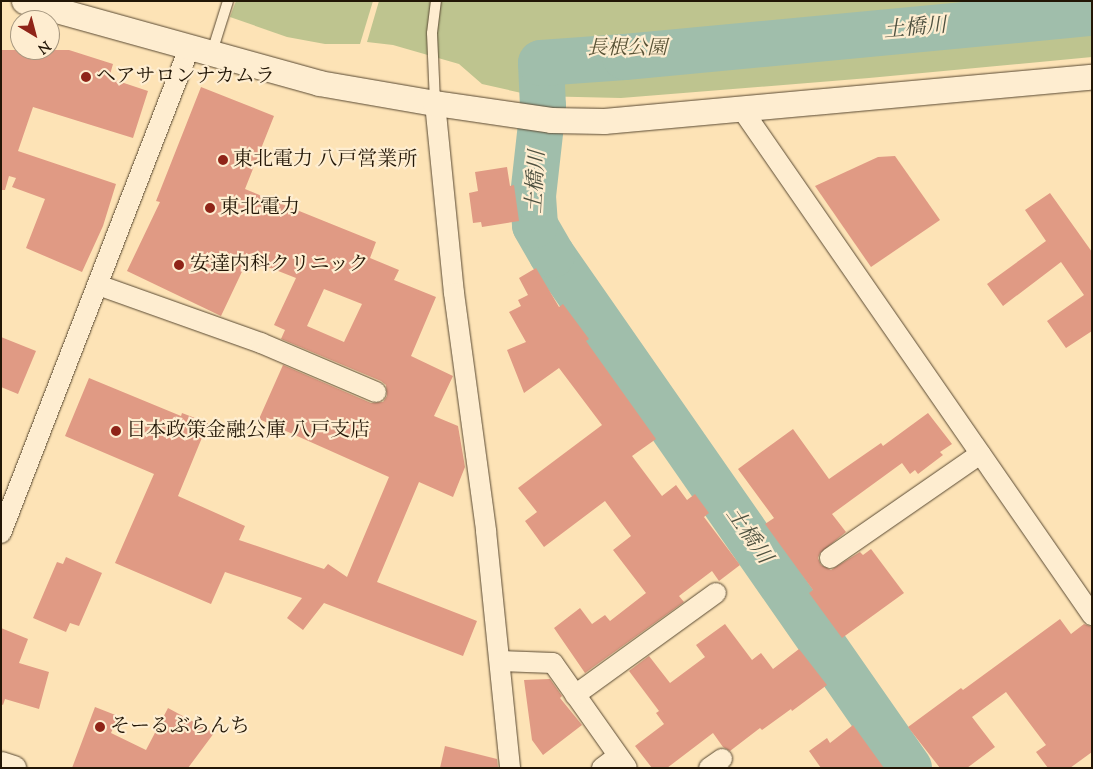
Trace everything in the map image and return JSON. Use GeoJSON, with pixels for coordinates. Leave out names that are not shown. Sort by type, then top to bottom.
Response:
{"type":"FeatureCollection","features":[{"type":"Feature","properties":{"kind":"street"},"geometry":{"type":"LineString","coordinates":[[24,1],[319,83],[551,120],[604,121],[1092,78]]}},
{"type":"Feature","properties":{"kind":"street"},"geometry":{"type":"LineString","coordinates":[[1,533],[98,285],[201,49]]}},
{"type":"Feature","properties":{"kind":"street"},"geometry":{"type":"LineString","coordinates":[[435,103],[454,293],[486,532],[510,768]]}},
{"type":"Feature","properties":{"kind":"street"},"geometry":{"type":"LineString","coordinates":[[741,108],[1092,616]]}},
{"type":"Feature","properties":{"kind":"street"},"geometry":{"type":"LineString","coordinates":[[98,285],[261,343],[376,392]]}},
{"type":"Feature","properties":{"kind":"street"},"geometry":{"type":"LineString","coordinates":[[830,558],[980,454]]}},
{"type":"Feature","properties":{"kind":"street"},"geometry":{"type":"LineString","coordinates":[[576,695],[716,593]]}},
{"type":"Feature","properties":{"kind":"street"},"geometry":{"type":"LineString","coordinates":[[500,661],[553,662],[576,695],[616,764]]}},
{"type":"Feature","properties":{"kind":"street"},"geometry":{"type":"LineString","coordinates":[[1,764],[13,768]]}},
{"type":"Feature","properties":{"kind":"lane"},"geometry":{"type":"LineString","coordinates":[[201,49],[228,1]]}},
{"type":"Feature","properties":{"kind":"lane"},"geometry":{"type":"LineString","coordinates":[[435,103],[432,33],[436,1]]}},
{"type":"Feature","properties":{"kind":"green space"},"geometry":{"type":"Polygon","coordinates":[[[236,1],[373,1],[360,44],[325,44],[287,37],[230,17],[236,1]]]}},
{"type":"Feature","properties":{"kind":"green space","name":"長根公園"},"geometry":{"type":"Polygon","coordinates":[[[379,1],[1092,1],[1092,57],[869,78],[621,98],[535,96],[482,84],[459,64],[393,45],[367,42],[379,1]]]}},
{"type":"Feature","properties":{"kind":"building"},"geometry":{"type":"Polygon","coordinates":[[[1,50],[10,50],[10,60],[60,60],[60,50],[69,50],[113,64],[109,78],[148,91],[133,138],[33,107],[18,151],[116,184],[103,226],[82,272],[26,248],[45,199],[12,187],[16,178],[9,176],[5,190],[1,190],[1,50]]]}},
{"type":"Feature","properties":{"kind":"building"},"geometry":{"type":"Polygon","coordinates":[[[201,87],[274,116],[245,189],[376,242],[370,258],[399,270],[394,280],[436,297],[411,356],[453,376],[434,416],[458,426],[465,467],[453,497],[419,482],[377,582],[477,621],[463,656],[324,603],[303,630],[287,618],[302,598],[225,572],[211,604],[115,563],[154,474],[65,436],[89,378],[181,416],[182,413],[208,423],[178,496],[245,526],[239,540],[324,569],[328,564],[347,577],[389,477],[259,419],[283,365],[371,403],[383,402],[387,396],[386,385],[381,381],[281,339],[285,330],[274,325],[296,278],[248,259],[221,316],[127,271],[160,202],[156,201],[201,87]],[[324,289],[307,326],[344,342],[362,304],[324,289]]]}},
{"type":"Feature","properties":{"kind":"building"},"geometry":{"type":"Polygon","coordinates":[[[895,156],[940,220],[871,267],[815,186],[878,157],[895,156]]]}},
{"type":"Feature","properties":{"kind":"building"},"geometry":{"type":"Polygon","coordinates":[[[507,167],[510,186],[514,185],[519,221],[482,227],[481,222],[473,223],[469,193],[478,191],[475,172],[507,167]]]}},
{"type":"Feature","properties":{"kind":"building"},"geometry":{"type":"Polygon","coordinates":[[[1050,193],[1092,252],[1092,331],[1066,348],[1047,321],[1084,295],[1061,262],[1003,306],[987,284],[1046,241],[1025,210],[1050,193]]]}},
{"type":"Feature","properties":{"kind":"building"},"geometry":{"type":"Polygon","coordinates":[[[536,268],[559,307],[563,304],[589,339],[586,341],[656,439],[632,456],[662,496],[676,485],[687,500],[695,494],[709,513],[704,517],[740,565],[719,581],[712,571],[679,596],[684,602],[585,673],[554,628],[580,608],[592,624],[605,615],[610,621],[646,593],[613,550],[631,536],[605,501],[544,547],[525,521],[537,512],[518,488],[602,425],[559,368],[524,393],[507,350],[526,342],[509,312],[521,306],[518,300],[528,295],[519,278],[536,268]]]}},
{"type":"Feature","properties":{"kind":"building"},"geometry":{"type":"Polygon","coordinates":[[[1,337],[36,351],[18,394],[1,387],[1,337]]]}},
{"type":"Feature","properties":{"kind":"building"},"geometry":{"type":"Polygon","coordinates":[[[928,413],[952,444],[940,452],[943,455],[918,474],[915,470],[910,474],[902,463],[832,514],[846,532],[820,553],[818,558],[821,565],[831,570],[860,552],[863,555],[871,549],[904,593],[842,638],[809,593],[813,590],[765,524],[774,518],[738,469],[793,429],[829,479],[881,443],[883,446],[928,413]]]}},
{"type":"Feature","properties":{"kind":"building"},"geometry":{"type":"Polygon","coordinates":[[[66,557],[102,573],[79,626],[70,623],[66,632],[33,618],[57,562],[63,564],[66,557]]]}},
{"type":"Feature","properties":{"kind":"building"},"geometry":{"type":"Polygon","coordinates":[[[1060,619],[1071,634],[1084,624],[1092,627],[1092,752],[1070,768],[1048,768],[1036,752],[1046,745],[1006,692],[972,717],[995,747],[967,768],[940,768],[908,727],[961,688],[963,690],[1060,619]]]}},
{"type":"Feature","properties":{"kind":"building"},"geometry":{"type":"Polygon","coordinates":[[[725,624],[752,660],[761,653],[773,669],[799,649],[827,685],[792,711],[791,709],[762,730],[760,728],[730,751],[723,747],[713,733],[667,768],[652,768],[635,746],[664,724],[656,713],[659,711],[629,671],[649,656],[670,683],[705,657],[696,645],[725,624]]]}},
{"type":"Feature","properties":{"kind":"building"},"geometry":{"type":"Polygon","coordinates":[[[1,628],[28,639],[19,663],[49,672],[39,709],[5,699],[3,705],[1,704],[1,628]]]}},
{"type":"Feature","properties":{"kind":"building"},"geometry":{"type":"Polygon","coordinates":[[[550,679],[562,696],[560,698],[582,725],[543,755],[532,740],[524,680],[550,679]]]}},
{"type":"Feature","properties":{"kind":"building"},"geometry":{"type":"Polygon","coordinates":[[[95,707],[118,716],[111,733],[146,750],[168,708],[214,733],[188,768],[72,768],[95,707]]]}},
{"type":"Feature","properties":{"kind":"building"},"geometry":{"type":"Polygon","coordinates":[[[853,725],[884,768],[821,768],[809,751],[827,738],[830,743],[853,725]]]}},
{"type":"Feature","properties":{"kind":"building"},"geometry":{"type":"Polygon","coordinates":[[[445,746],[497,759],[498,768],[440,768],[445,746]]]}},
{"type":"Feature","properties":{"kind":"waterway","name":"土橋川"},"geometry":{"type":"LineString","coordinates":[[909,768],[552,255],[535,225],[533,196],[543,107],[541,63],[625,57],[1092,13]]}},
{"type":"Feature","properties":{"kind":"place","name":"ヘアサロンナカムラ"},"geometry":{"type":"Point","coordinates":[86,77]}},
{"type":"Feature","properties":{"kind":"place","name":"東北電力 八戸営業所"},"geometry":{"type":"Point","coordinates":[223,160]}},
{"type":"Feature","properties":{"kind":"place","name":"東北電力"},"geometry":{"type":"Point","coordinates":[210,208]}},
{"type":"Feature","properties":{"kind":"place","name":"安達内科クリニック"},"geometry":{"type":"Point","coordinates":[179,265]}},
{"type":"Feature","properties":{"kind":"place","name":"日本政策金融公庫 八戸支店"},"geometry":{"type":"Point","coordinates":[116,431]}},
{"type":"Feature","properties":{"kind":"place","name":"そーるぶらんち"},"geometry":{"type":"Point","coordinates":[100,727]}}]}
